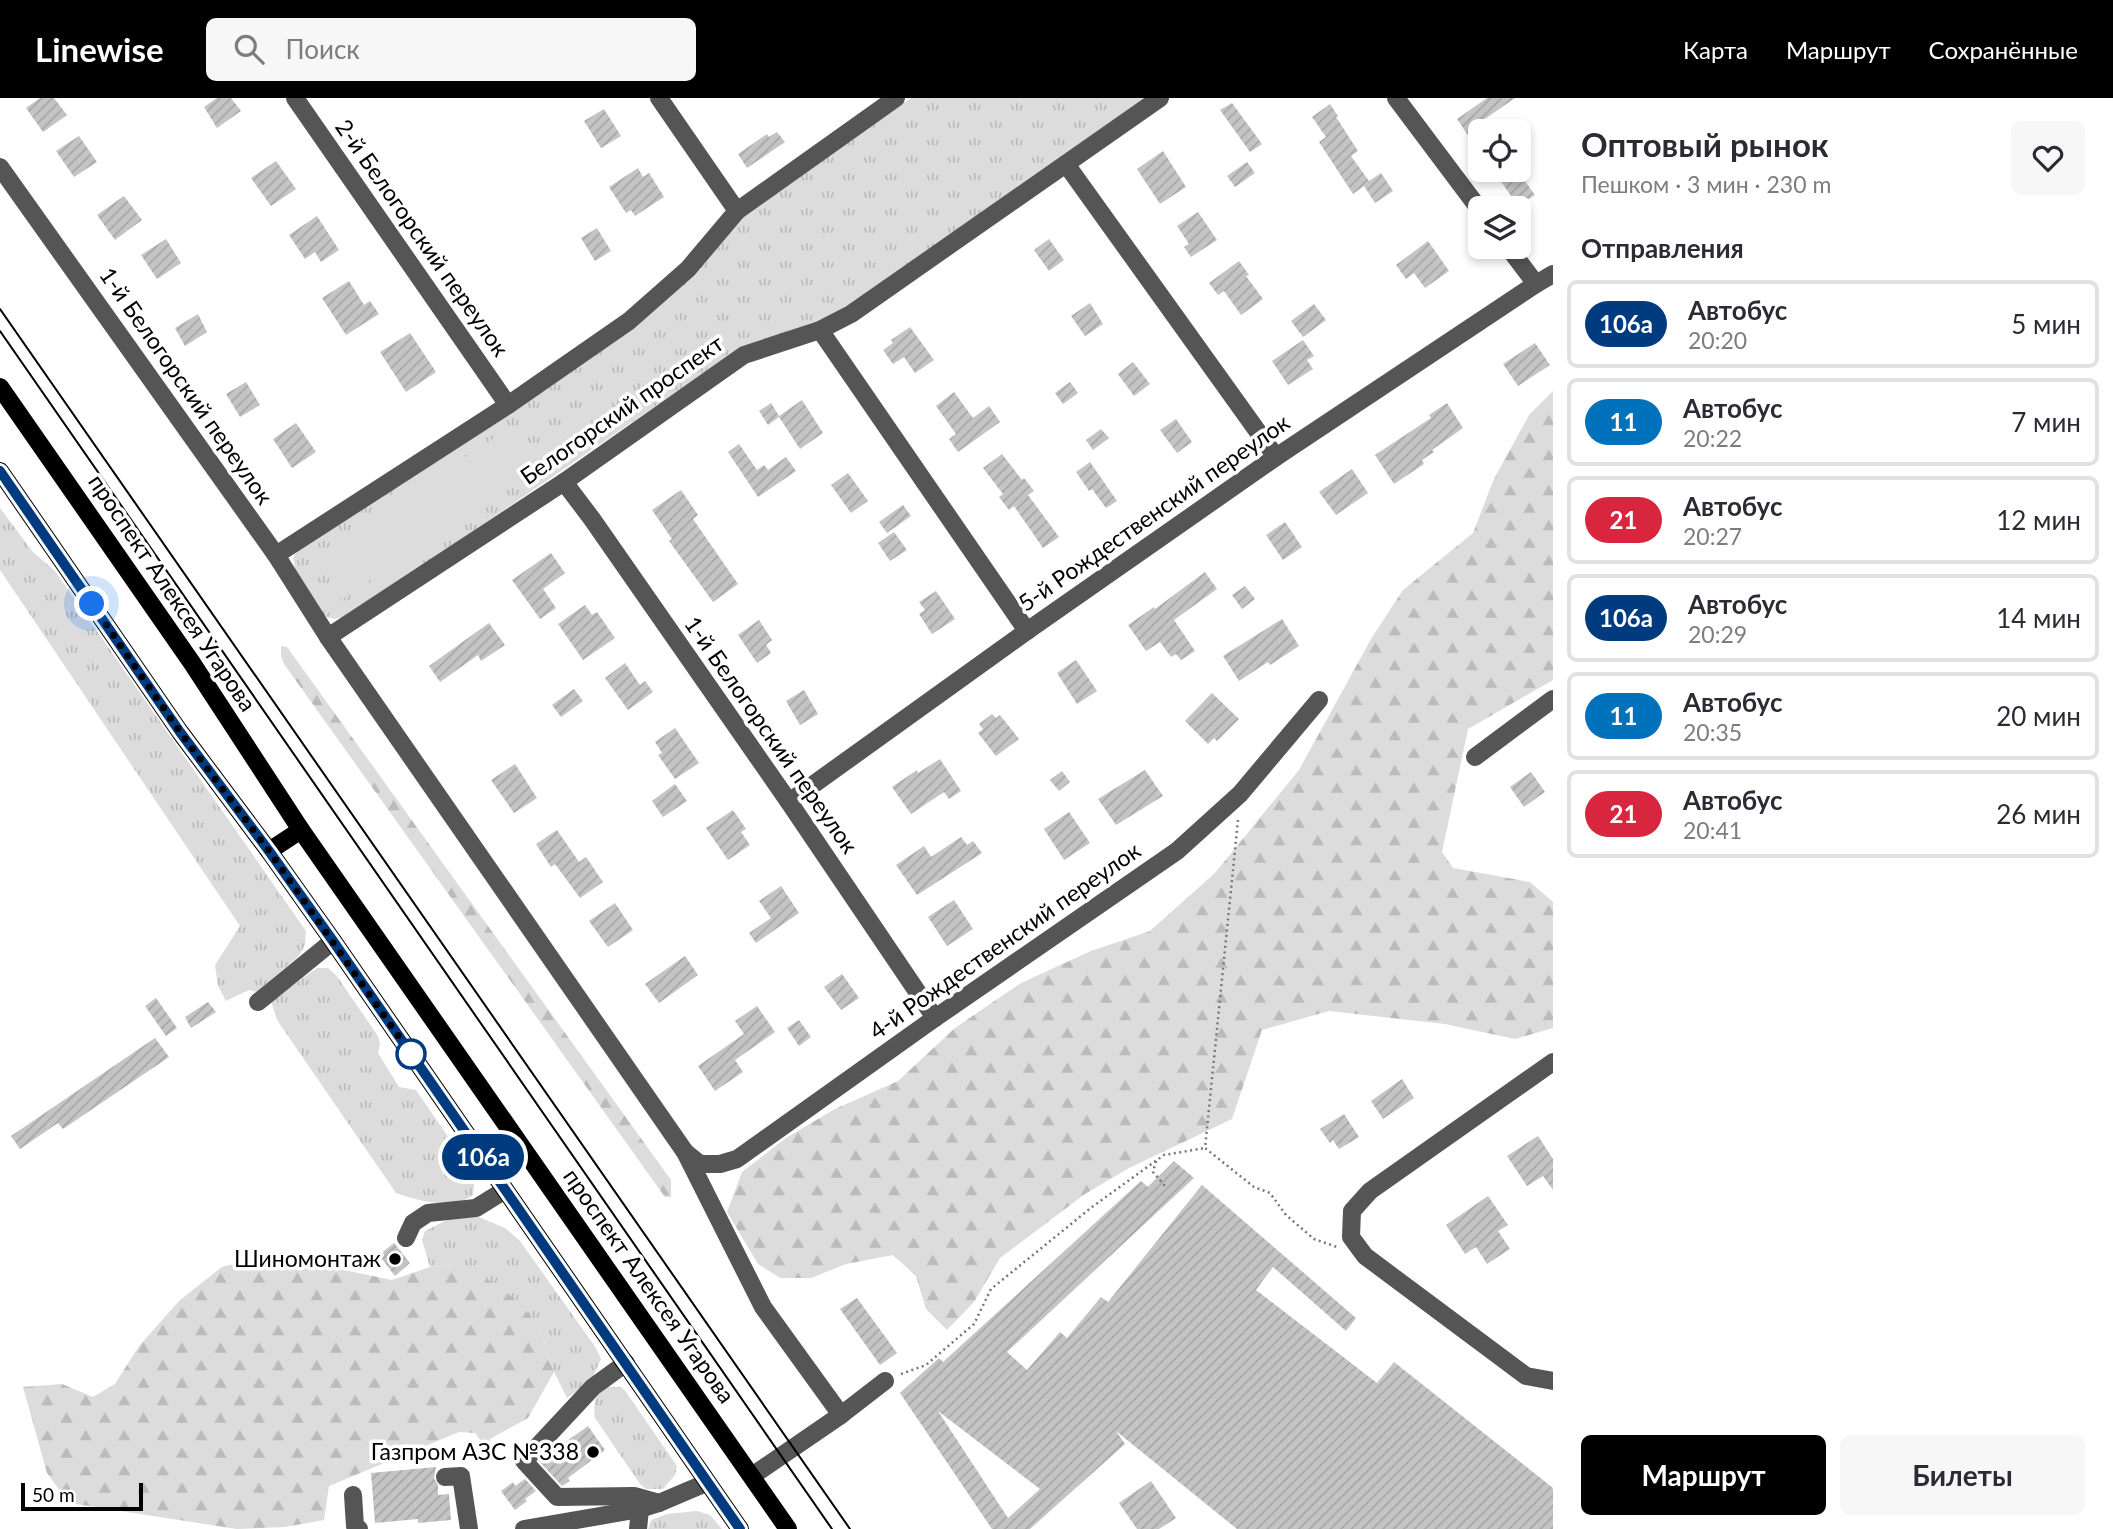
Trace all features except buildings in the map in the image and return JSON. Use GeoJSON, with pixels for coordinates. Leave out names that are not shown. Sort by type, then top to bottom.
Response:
{"type":"FeatureCollection","features":[{"type":"Feature","properties":{"kind":"main road","name":"проспект Алексея Угарова"},"geometry":{"type":"LineString","coordinates":[[0,387],[192,663],[301,830],[788,1529]]}},
{"type":"Feature","properties":{"kind":"main road"},"geometry":{"type":"LineString","coordinates":[[3,481],[180,732],[333,941],[740,1529]]}},
{"type":"Feature","properties":{"kind":"main road"},"geometry":{"type":"LineString","coordinates":[[269,851],[301,830]]}},
{"type":"Feature","properties":{"kind":"street","name":"2-й Белогорский переулок"},"geometry":{"type":"LineString","coordinates":[[295,98],[508,405]]}},
{"type":"Feature","properties":{"kind":"street"},"geometry":{"type":"LineString","coordinates":[[659,98],[737,211]]}},
{"type":"Feature","properties":{"kind":"street"},"geometry":{"type":"LineString","coordinates":[[276,555],[508,405],[629,321],[688,269],[737,211],[896,98]]}},
{"type":"Feature","properties":{"kind":"street","name":"Белогорский проспект"},"geometry":{"type":"LineString","coordinates":[[328,636],[564,482],[744,355],[820,330],[851,314],[1160,98]]}},
{"type":"Feature","properties":{"kind":"street"},"geometry":{"type":"LineString","coordinates":[[1396,98],[1470,196]]}},
{"type":"Feature","properties":{"kind":"street"},"geometry":{"type":"LineString","coordinates":[[1066,164],[1276,457]]}},
{"type":"Feature","properties":{"kind":"street","name":"1-й Белогорский переулок"},"geometry":{"type":"LineString","coordinates":[[0,167],[276,555],[328,636],[685,1152],[763,1307],[841,1415]]}},
{"type":"Feature","properties":{"kind":"street"},"geometry":{"type":"LineString","coordinates":[[1517,259],[1536,284]]}},
{"type":"Feature","properties":{"kind":"street","name":"5-й Рождественский переулок"},"geometry":{"type":"LineString","coordinates":[[789,802],[1276,457],[1553,274]]}},
{"type":"Feature","properties":{"kind":"street"},"geometry":{"type":"LineString","coordinates":[[820,330],[1027,631]]}},
{"type":"Feature","properties":{"kind":"street","name":"1-й Белогорский переулок"},"geometry":{"type":"LineString","coordinates":[[564,482],[789,802],[934,1018]]}},
{"type":"Feature","properties":{"kind":"street","name":"4-й Рождественский переулок"},"geometry":{"type":"LineString","coordinates":[[685,1152],[700,1164],[720,1164],[737,1159],[934,1018],[1177,851],[1240,794],[1319,699]]}},
{"type":"Feature","properties":{"kind":"street"},"geometry":{"type":"LineString","coordinates":[[1475,757],[1553,699]]}},
{"type":"Feature","properties":{"kind":"street"},"geometry":{"type":"LineString","coordinates":[[258,1002],[333,941]]}},
{"type":"Feature","properties":{"kind":"street"},"geometry":{"type":"LineString","coordinates":[[1553,1062],[1370,1191],[1352,1211],[1351,1237],[1365,1256],[1526,1376],[1553,1381]]}},
{"type":"Feature","properties":{"kind":"street"},"geometry":{"type":"LineString","coordinates":[[406,1238],[414,1223],[428,1213],[476,1208],[505,1190]]}},
{"type":"Feature","properties":{"kind":"street"},"geometry":{"type":"LineString","coordinates":[[626,1363],[593,1387],[524,1461],[557,1497],[634,1496],[659,1503]]}},
{"type":"Feature","properties":{"kind":"street"},"geometry":{"type":"LineString","coordinates":[[752,1476],[885,1381]]}},
{"type":"Feature","properties":{"kind":"street"},"geometry":{"type":"LineString","coordinates":[[445,1477],[461,1476],[469,1529]]}},
{"type":"Feature","properties":{"kind":"street"},"geometry":{"type":"LineString","coordinates":[[524,1529],[640,1509],[706,1483]]}},
{"type":"Feature","properties":{"kind":"street"},"geometry":{"type":"LineString","coordinates":[[353,1495],[355,1526],[359,1529]]}},
{"type":"Feature","properties":{"kind":"street"},"geometry":{"type":"LineString","coordinates":[[638,1529],[640,1509]]}},
{"type":"Feature","properties":{"kind":"path"},"geometry":{"type":"LineString","coordinates":[[1205,1148],[1240,794]]}},
{"type":"Feature","properties":{"kind":"path"},"geometry":{"type":"LineString","coordinates":[[885,1381],[926,1364],[974,1324],[990,1289],[1093,1207],[1164,1155],[1205,1148],[1254,1187],[1270,1192],[1286,1215],[1314,1239],[1338,1248],[1357,1248]]}},
{"type":"Feature","properties":{"kind":"path"},"geometry":{"type":"LineString","coordinates":[[1156,1161],[1153,1172],[1165,1186]]}},
{"type":"Feature","properties":{"kind":"green space"},"geometry":{"type":"Polygon","coordinates":[[[911,98],[1147,98],[840,315],[720,362],[349,616],[334,619],[321,615],[296,574],[293,557],[302,545],[646,315],[745,213],[911,98]]]}},
{"type":"Feature","properties":{"kind":"green space"},"geometry":{"type":"Polygon","coordinates":[[[1553,391],[1553,680],[1468,729],[1442,852],[1453,868],[1530,882],[1553,902],[1553,1028],[1515,1039],[1445,1024],[1329,1011],[1262,1030],[1232,1119],[1129,1168],[1085,1194],[1000,1258],[974,1302],[947,1330],[926,1309],[916,1276],[893,1255],[846,1264],[811,1278],[780,1278],[758,1264],[727,1212],[742,1172],[786,1138],[835,1109],[898,1081],[955,1028],[1021,983],[1091,951],[1150,931],[1215,873],[1299,770],[1371,639],[1403,590],[1473,533],[1493,481],[1529,415],[1553,391]]]}},
{"type":"Feature","properties":{"kind":"green space"},"geometry":{"type":"Polygon","coordinates":[[[513,425],[539,466],[341,600],[317,556],[513,425]]]}},
{"type":"Feature","properties":{"kind":"green space"},"geometry":{"type":"Polygon","coordinates":[[[0,508],[33,552],[55,571],[306,931],[305,945],[299,956],[256,992],[249,990],[226,1001],[218,986],[215,965],[240,926],[0,570],[0,508]]]}},
{"type":"Feature","properties":{"kind":"green space"},"geometry":{"type":"Polygon","coordinates":[[[281,646],[287,647],[671,1180],[671,1197],[665,1197],[284,664],[281,646]]]}},
{"type":"Feature","properties":{"kind":"green space"},"geometry":{"type":"Polygon","coordinates":[[[317,968],[328,968],[336,975],[378,1036],[378,1053],[399,1087],[416,1090],[475,1176],[473,1195],[456,1202],[435,1203],[396,1193],[277,1020],[271,1001],[317,968]]]}},
{"type":"Feature","properties":{"kind":"green space"},"geometry":{"type":"Polygon","coordinates":[[[479,1217],[505,1228],[520,1241],[596,1348],[601,1359],[591,1381],[567,1398],[554,1372],[539,1327],[456,1265],[430,1267],[422,1240],[425,1231],[451,1218],[479,1217]]]}},
{"type":"Feature","properties":{"kind":"green space"},"geometry":{"type":"Polygon","coordinates":[[[265,1256],[392,1280],[430,1267],[456,1265],[490,1281],[518,1301],[539,1327],[554,1372],[528,1418],[490,1439],[488,1450],[475,1433],[459,1432],[329,1486],[324,1520],[285,1527],[237,1529],[69,1503],[47,1473],[23,1387],[62,1384],[93,1397],[115,1384],[139,1346],[180,1300],[222,1267],[265,1256]]]}},
{"type":"Feature","properties":{"kind":"green space"},"geometry":{"type":"Polygon","coordinates":[[[608,1387],[621,1387],[626,1392],[677,1466],[675,1475],[663,1489],[646,1489],[640,1484],[595,1418],[596,1400],[608,1387]]]}},
{"type":"Feature","properties":{"kind":"green space"},"geometry":{"type":"Polygon","coordinates":[[[697,1511],[710,1515],[722,1529],[648,1529],[651,1520],[667,1514],[697,1511]]]}},
{"type":"Feature","properties":{"kind":"tram line"},"geometry":{"type":"LineString","coordinates":[[0,309],[850,1529]]}},
{"type":"Feature","properties":{"kind":"tram line"},"geometry":{"type":"LineString","coordinates":[[0,331],[832,1529]]}},
{"type":"Feature","properties":{"kind":"bus line","name":"106а"},"geometry":{"type":"LineString","coordinates":[[0,471],[180,732],[333,941],[740,1529]]}},
{"type":"Feature","properties":{"kind":"place","name":"Шиномонтаж"},"geometry":{"type":"Point","coordinates":[395,1259]}},
{"type":"Feature","properties":{"kind":"place","name":"Газпром АЗС №338"},"geometry":{"type":"Point","coordinates":[593,1452]}},
{"type":"Feature","properties":{"kind":"route"},"geometry":{"type":"LineString","coordinates":[[92,604],[180,732],[269,851],[411,1054]]}}]}
